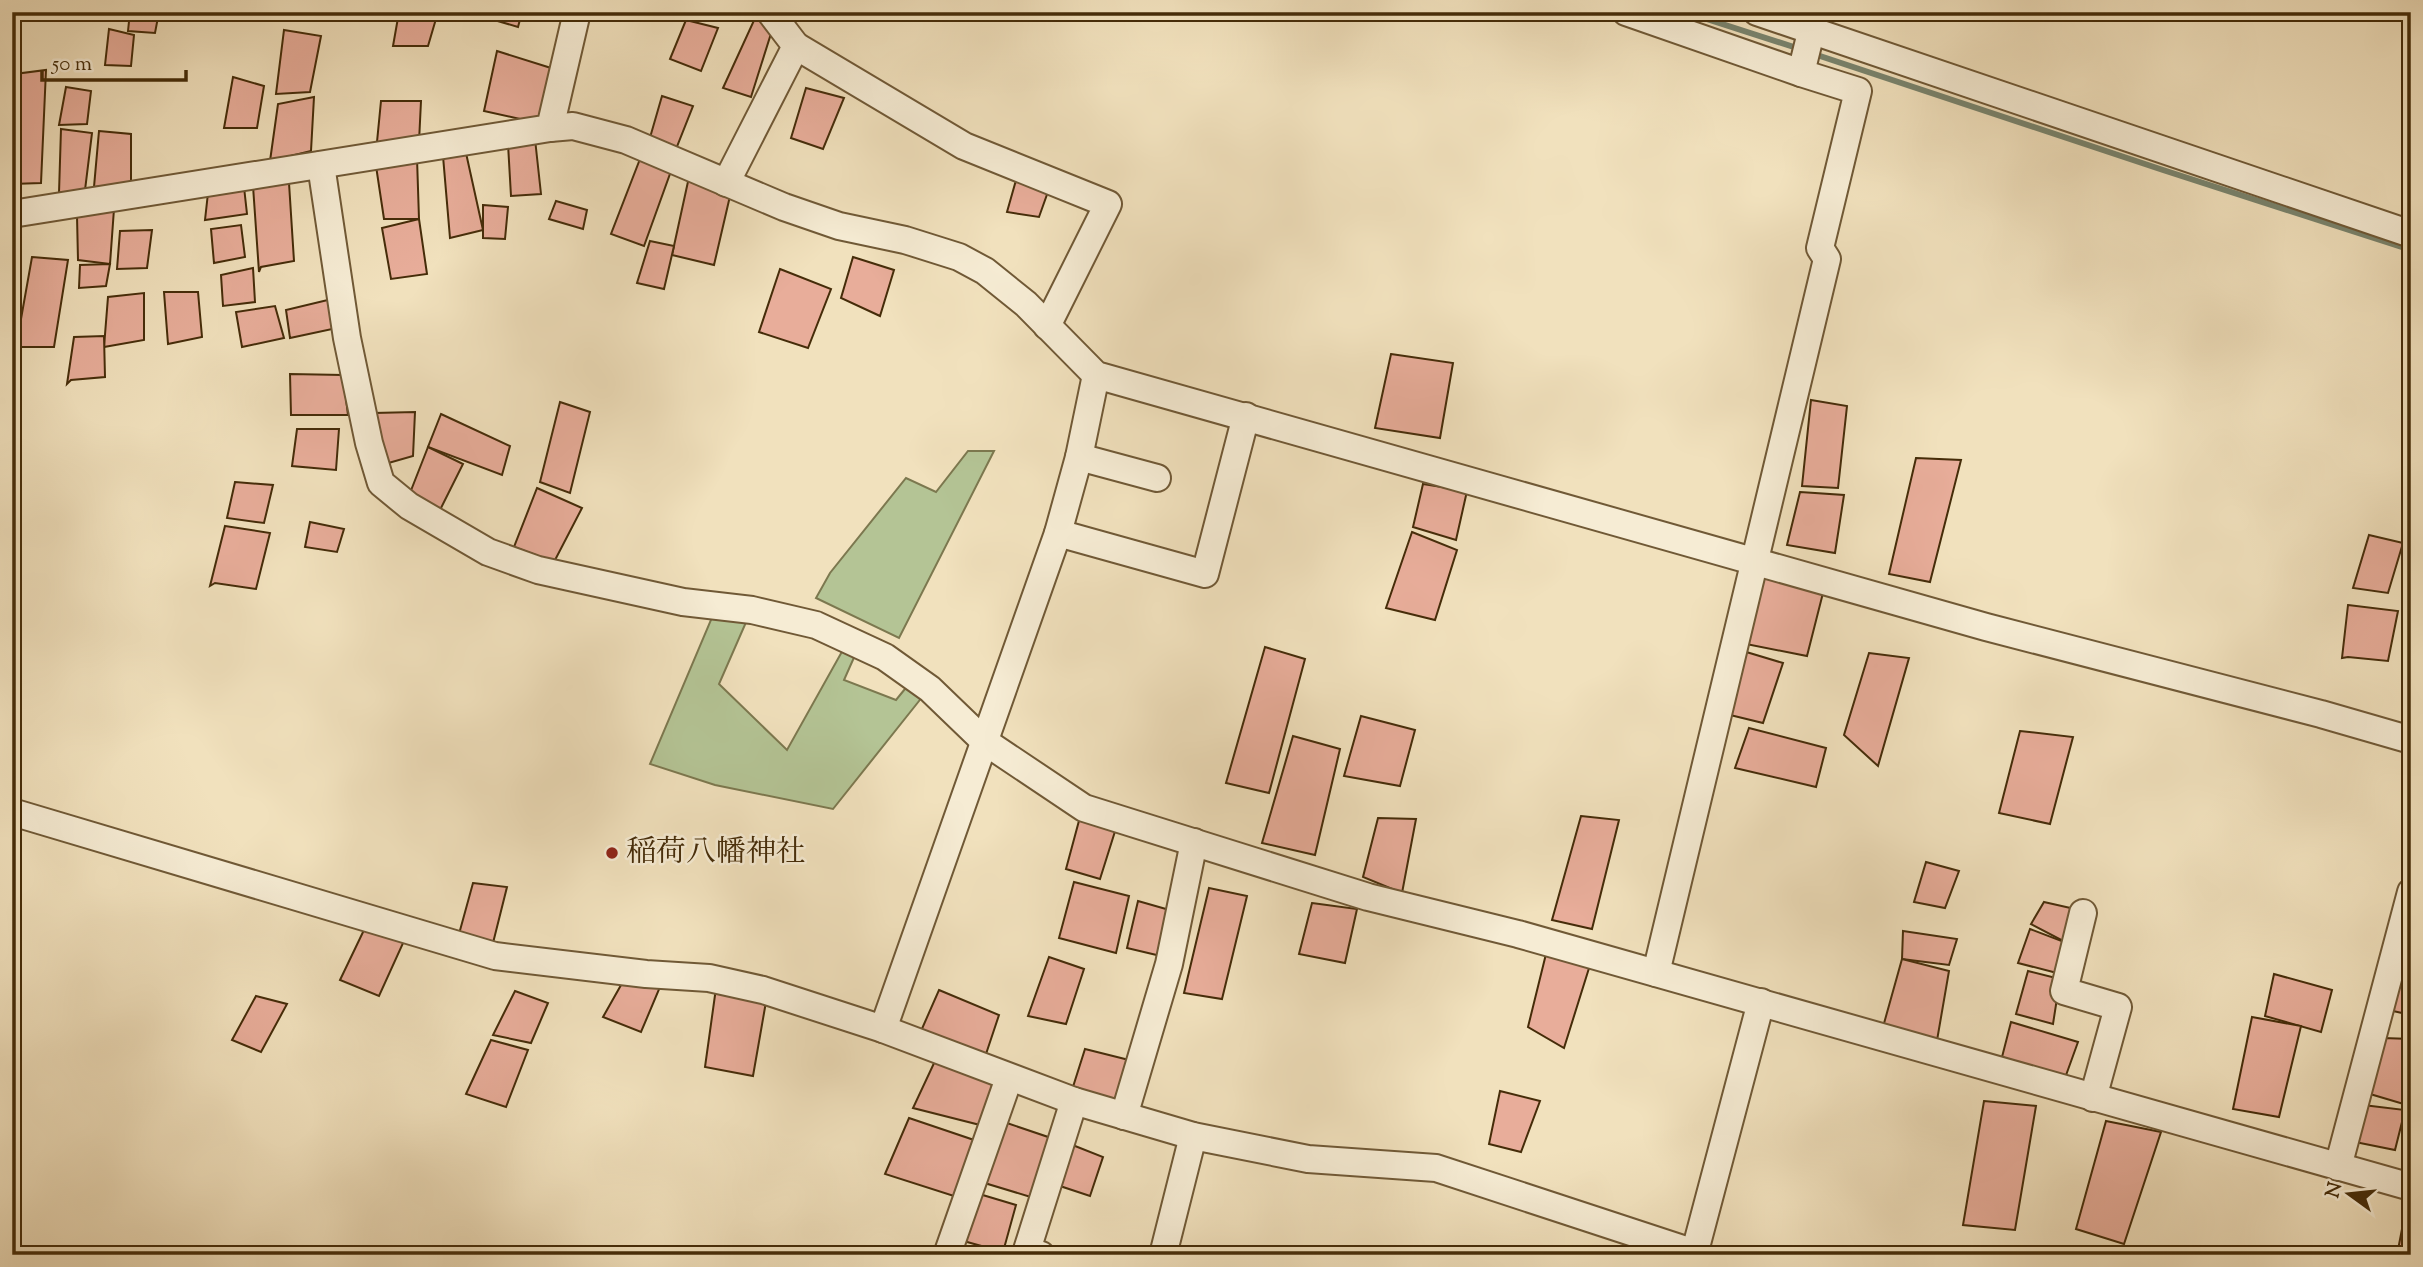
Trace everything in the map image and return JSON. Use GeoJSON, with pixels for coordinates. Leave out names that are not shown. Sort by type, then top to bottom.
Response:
{"type":"FeatureCollection","features":[{"type":"Feature","properties":{"kind":"street"},"geometry":{"type":"LineString","coordinates":[[550,128],[577,12]]}},
{"type":"Feature","properties":{"kind":"street"},"geometry":{"type":"LineString","coordinates":[[770,12],[796,46],[964,146],[1108,204],[1047,326]]}},
{"type":"Feature","properties":{"kind":"street"},"geometry":{"type":"LineString","coordinates":[[1626,12],[1808,44],[2411,234]]}},
{"type":"Feature","properties":{"kind":"street"},"geometry":{"type":"LineString","coordinates":[[1656,973],[1826,259],[1820,248],[1858,91],[1808,44],[1757,12]]}},
{"type":"Feature","properties":{"kind":"street"},"geometry":{"type":"LineString","coordinates":[[726,183],[796,46]]}},
{"type":"Feature","properties":{"kind":"street"},"geometry":{"type":"LineString","coordinates":[[12,214],[573,126],[626,140],[726,183],[839,226],[905,240],[959,257],[985,271],[1026,304],[1096,375],[1973,624],[2411,740]]}},
{"type":"Feature","properties":{"kind":"street"},"geometry":{"type":"LineString","coordinates":[[321,165],[347,338],[369,443],[381,483],[409,506],[488,552],[538,570],[683,602],[752,610],[816,625],[885,657],[930,689],[984,741],[1084,808],[1368,897],[1518,934],[2411,1187]]}},
{"type":"Feature","properties":{"kind":"street"},"geometry":{"type":"LineString","coordinates":[[883,1029],[1058,533],[1079,457],[1096,375]]}},
{"type":"Feature","properties":{"kind":"street"},"geometry":{"type":"LineString","coordinates":[[1058,533],[1205,574],[1246,416]]}},
{"type":"Feature","properties":{"kind":"street"},"geometry":{"type":"LineString","coordinates":[[1079,457],[1157,478]]}},
{"type":"Feature","properties":{"kind":"street"},"geometry":{"type":"LineString","coordinates":[[12,812],[495,956],[646,974],[709,978],[763,990],[883,1029],[1073,1101],[1193,1136],[1308,1159],[1436,1168],[1694,1254],[1761,1002]]}},
{"type":"Feature","properties":{"kind":"street"},"geometry":{"type":"LineString","coordinates":[[1124,1116],[1168,964],[1194,842]]}},
{"type":"Feature","properties":{"kind":"street"},"geometry":{"type":"LineString","coordinates":[[2338,1167],[2411,892]]}},
{"type":"Feature","properties":{"kind":"street"},"geometry":{"type":"LineString","coordinates":[[2083,913],[2064,991],[2118,1007],[2093,1098]]}},
{"type":"Feature","properties":{"kind":"street"},"geometry":{"type":"LineString","coordinates":[[947,1255],[1009,1078]]}},
{"type":"Feature","properties":{"kind":"street"},"geometry":{"type":"LineString","coordinates":[[1041,1255],[1027,1250],[1073,1101]]}},
{"type":"Feature","properties":{"kind":"street"},"geometry":{"type":"LineString","coordinates":[[1163,1255],[1193,1136]]}},
{"type":"Feature","properties":{"kind":"green space"},"geometry":{"type":"Polygon","coordinates":[[[968,451],[994,451],[899,638],[816,598],[830,573],[906,478],[936,492],[968,451]]]}},
{"type":"Feature","properties":{"kind":"green space"},"geometry":{"type":"Polygon","coordinates":[[[713,615],[747,620],[719,684],[787,750],[844,648],[856,653],[844,680],[896,700],[909,684],[923,696],[833,809],[715,785],[650,764],[713,615]]]}},
{"type":"Feature","properties":{"kind":"building"},"geometry":{"type":"Polygon","coordinates":[[[130,12],[159,12],[155,33],[128,31],[130,12]]]}},
{"type":"Feature","properties":{"kind":"building"},"geometry":{"type":"Polygon","coordinates":[[[399,12],[438,12],[428,46],[393,46],[399,12]]]}},
{"type":"Feature","properties":{"kind":"building"},"geometry":{"type":"Polygon","coordinates":[[[467,12],[522,12],[518,27],[467,12]]]}},
{"type":"Feature","properties":{"kind":"building"},"geometry":{"type":"Polygon","coordinates":[[[756,16],[774,24],[751,97],[723,88],[756,16]]]}},
{"type":"Feature","properties":{"kind":"building"},"geometry":{"type":"Polygon","coordinates":[[[686,20],[718,28],[701,71],[670,59],[686,20]]]}},
{"type":"Feature","properties":{"kind":"building"},"geometry":{"type":"Polygon","coordinates":[[[109,29],[134,35],[131,66],[105,65],[109,29]]]}},
{"type":"Feature","properties":{"kind":"building"},"geometry":{"type":"Polygon","coordinates":[[[284,30],[321,36],[310,92],[276,94],[284,30]]]}},
{"type":"Feature","properties":{"kind":"building"},"geometry":{"type":"Polygon","coordinates":[[[497,51],[551,68],[538,123],[484,111],[497,51]]]}},
{"type":"Feature","properties":{"kind":"building"},"geometry":{"type":"Polygon","coordinates":[[[46,70],[41,183],[12,184],[15,74],[46,70]]]}},
{"type":"Feature","properties":{"kind":"building"},"geometry":{"type":"Polygon","coordinates":[[[233,77],[264,86],[257,128],[224,128],[233,77]]]}},
{"type":"Feature","properties":{"kind":"building"},"geometry":{"type":"Polygon","coordinates":[[[66,87],[91,91],[87,124],[59,125],[66,87]]]}},
{"type":"Feature","properties":{"kind":"building"},"geometry":{"type":"Polygon","coordinates":[[[806,88],[844,98],[823,149],[791,138],[806,88]]]}},
{"type":"Feature","properties":{"kind":"building"},"geometry":{"type":"Polygon","coordinates":[[[662,96],[693,106],[676,149],[649,141],[662,96]]]}},
{"type":"Feature","properties":{"kind":"building"},"geometry":{"type":"Polygon","coordinates":[[[314,97],[311,151],[270,161],[278,104],[314,97]]]}},
{"type":"Feature","properties":{"kind":"building"},"geometry":{"type":"Polygon","coordinates":[[[381,101],[421,101],[419,142],[377,142],[381,101]]]}},
{"type":"Feature","properties":{"kind":"building"},"geometry":{"type":"Polygon","coordinates":[[[61,129],[92,133],[85,190],[59,193],[61,129]]]}},
{"type":"Feature","properties":{"kind":"building"},"geometry":{"type":"Polygon","coordinates":[[[99,131],[131,134],[131,184],[94,187],[99,131]]]}},
{"type":"Feature","properties":{"kind":"building"},"geometry":{"type":"Polygon","coordinates":[[[535,139],[541,194],[511,196],[508,144],[535,139]]]}},
{"type":"Feature","properties":{"kind":"building"},"geometry":{"type":"Polygon","coordinates":[[[466,153],[483,230],[450,238],[443,156],[466,153]]]}},
{"type":"Feature","properties":{"kind":"building"},"geometry":{"type":"Polygon","coordinates":[[[417,158],[419,219],[384,219],[376,166],[417,158]]]}},
{"type":"Feature","properties":{"kind":"building"},"geometry":{"type":"Polygon","coordinates":[[[640,159],[671,171],[644,246],[611,234],[640,159]]]}},
{"type":"Feature","properties":{"kind":"building"},"geometry":{"type":"Polygon","coordinates":[[[1018,173],[1050,186],[1039,217],[1007,212],[1018,173]]]}},
{"type":"Feature","properties":{"kind":"building"},"geometry":{"type":"Polygon","coordinates":[[[689,177],[730,196],[714,265],[672,255],[689,177]]]}},
{"type":"Feature","properties":{"kind":"building"},"geometry":{"type":"Polygon","coordinates":[[[289,183],[294,261],[261,267],[259,272],[253,186],[289,183]]]}},
{"type":"Feature","properties":{"kind":"building"},"geometry":{"type":"Polygon","coordinates":[[[244,187],[247,214],[205,220],[208,193],[244,187]]]}},
{"type":"Feature","properties":{"kind":"building"},"geometry":{"type":"Polygon","coordinates":[[[556,201],[587,210],[583,229],[549,219],[556,201]]]}},
{"type":"Feature","properties":{"kind":"building"},"geometry":{"type":"Polygon","coordinates":[[[483,205],[508,207],[505,239],[483,238],[483,205]]]}},
{"type":"Feature","properties":{"kind":"building"},"geometry":{"type":"Polygon","coordinates":[[[114,209],[110,264],[78,260],[77,216],[114,209]]]}},
{"type":"Feature","properties":{"kind":"building"},"geometry":{"type":"Polygon","coordinates":[[[419,219],[427,274],[391,279],[382,228],[419,219]]]}},
{"type":"Feature","properties":{"kind":"building"},"geometry":{"type":"Polygon","coordinates":[[[17,222],[12,252],[12,223],[17,222]]]}},
{"type":"Feature","properties":{"kind":"building"},"geometry":{"type":"Polygon","coordinates":[[[241,225],[245,257],[214,263],[211,229],[241,225]]]}},
{"type":"Feature","properties":{"kind":"building"},"geometry":{"type":"Polygon","coordinates":[[[152,230],[147,268],[117,269],[120,231],[152,230]]]}},
{"type":"Feature","properties":{"kind":"building"},"geometry":{"type":"Polygon","coordinates":[[[650,241],[674,246],[664,289],[637,283],[650,241]]]}},
{"type":"Feature","properties":{"kind":"building"},"geometry":{"type":"Polygon","coordinates":[[[32,257],[68,260],[54,347],[16,347],[32,257]]]}},
{"type":"Feature","properties":{"kind":"building"},"geometry":{"type":"Polygon","coordinates":[[[853,257],[894,270],[880,316],[841,298],[853,257]]]}},
{"type":"Feature","properties":{"kind":"building"},"geometry":{"type":"Polygon","coordinates":[[[110,264],[106,286],[79,288],[80,265],[110,264]]]}},
{"type":"Feature","properties":{"kind":"building"},"geometry":{"type":"Polygon","coordinates":[[[253,268],[255,302],[223,306],[221,275],[253,268]]]}},
{"type":"Feature","properties":{"kind":"building"},"geometry":{"type":"Polygon","coordinates":[[[780,269],[831,289],[808,348],[759,332],[780,269]]]}},
{"type":"Feature","properties":{"kind":"building"},"geometry":{"type":"Polygon","coordinates":[[[164,292],[198,292],[202,337],[168,344],[164,292]]]}},
{"type":"Feature","properties":{"kind":"building"},"geometry":{"type":"Polygon","coordinates":[[[144,293],[144,340],[104,347],[108,297],[144,293]]]}},
{"type":"Feature","properties":{"kind":"building"},"geometry":{"type":"Polygon","coordinates":[[[336,298],[337,328],[290,338],[286,310],[336,298]]]}},
{"type":"Feature","properties":{"kind":"building"},"geometry":{"type":"Polygon","coordinates":[[[275,306],[284,338],[242,347],[236,312],[275,306]]]}},
{"type":"Feature","properties":{"kind":"building"},"geometry":{"type":"Polygon","coordinates":[[[104,336],[105,377],[71,380],[67,384],[74,337],[104,336]]]}},
{"type":"Feature","properties":{"kind":"building"},"geometry":{"type":"Polygon","coordinates":[[[1391,354],[1453,363],[1440,438],[1375,428],[1391,354]]]}},
{"type":"Feature","properties":{"kind":"building"},"geometry":{"type":"Polygon","coordinates":[[[290,374],[343,375],[348,415],[291,415],[290,374]]]}},
{"type":"Feature","properties":{"kind":"building"},"geometry":{"type":"Polygon","coordinates":[[[1811,400],[1847,406],[1838,488],[1802,486],[1811,400]]]}},
{"type":"Feature","properties":{"kind":"building"},"geometry":{"type":"Polygon","coordinates":[[[560,402],[590,412],[570,493],[540,482],[560,402]]]}},
{"type":"Feature","properties":{"kind":"building"},"geometry":{"type":"Polygon","coordinates":[[[415,412],[413,456],[385,464],[374,413],[415,412]]]}},
{"type":"Feature","properties":{"kind":"building"},"geometry":{"type":"Polygon","coordinates":[[[441,414],[510,446],[502,475],[428,447],[441,414]]]}},
{"type":"Feature","properties":{"kind":"building"},"geometry":{"type":"Polygon","coordinates":[[[297,429],[339,429],[336,470],[292,466],[297,429]]]}},
{"type":"Feature","properties":{"kind":"building"},"geometry":{"type":"Polygon","coordinates":[[[428,447],[463,464],[440,510],[410,493],[428,447]]]}},
{"type":"Feature","properties":{"kind":"building"},"geometry":{"type":"Polygon","coordinates":[[[1916,458],[1961,460],[1930,582],[1889,574],[1916,458]]]}},
{"type":"Feature","properties":{"kind":"building"},"geometry":{"type":"Polygon","coordinates":[[[235,482],[273,485],[264,523],[227,518],[235,482]]]}},
{"type":"Feature","properties":{"kind":"building"},"geometry":{"type":"Polygon","coordinates":[[[1423,484],[1467,491],[1456,540],[1413,527],[1423,484]]]}},
{"type":"Feature","properties":{"kind":"building"},"geometry":{"type":"Polygon","coordinates":[[[537,488],[582,508],[554,562],[514,547],[537,488]]]}},
{"type":"Feature","properties":{"kind":"building"},"geometry":{"type":"Polygon","coordinates":[[[1800,492],[1844,495],[1835,553],[1787,545],[1800,492]]]}},
{"type":"Feature","properties":{"kind":"building"},"geometry":{"type":"Polygon","coordinates":[[[310,522],[344,529],[337,552],[305,547],[310,522]]]}},
{"type":"Feature","properties":{"kind":"building"},"geometry":{"type":"Polygon","coordinates":[[[225,526],[270,533],[256,589],[215,583],[210,586],[225,526]]]}},
{"type":"Feature","properties":{"kind":"building"},"geometry":{"type":"Polygon","coordinates":[[[1412,532],[1457,550],[1435,620],[1386,608],[1412,532]]]}},
{"type":"Feature","properties":{"kind":"building"},"geometry":{"type":"Polygon","coordinates":[[[2369,535],[2403,543],[2388,593],[2353,588],[2369,535]]]}},
{"type":"Feature","properties":{"kind":"building"},"geometry":{"type":"Polygon","coordinates":[[[1758,575],[1823,593],[1807,656],[1746,644],[1758,575]]]}},
{"type":"Feature","properties":{"kind":"building"},"geometry":{"type":"Polygon","coordinates":[[[2348,605],[2398,611],[2388,661],[2342,658],[2348,605]]]}},
{"type":"Feature","properties":{"kind":"building"},"geometry":{"type":"Polygon","coordinates":[[[1265,647],[1305,659],[1269,793],[1226,783],[1265,647]]]}},
{"type":"Feature","properties":{"kind":"building"},"geometry":{"type":"Polygon","coordinates":[[[1743,651],[1783,663],[1763,723],[1726,714],[1743,651]]]}},
{"type":"Feature","properties":{"kind":"building"},"geometry":{"type":"Polygon","coordinates":[[[1869,653],[1909,658],[1878,766],[1844,735],[1869,653]]]}},
{"type":"Feature","properties":{"kind":"building"},"geometry":{"type":"Polygon","coordinates":[[[1361,716],[1415,730],[1400,786],[1344,776],[1361,716]]]}},
{"type":"Feature","properties":{"kind":"building"},"geometry":{"type":"Polygon","coordinates":[[[1749,728],[1826,748],[1816,787],[1735,768],[1749,728]]]}},
{"type":"Feature","properties":{"kind":"building"},"geometry":{"type":"Polygon","coordinates":[[[2020,731],[2073,737],[2050,824],[1999,813],[2020,731]]]}},
{"type":"Feature","properties":{"kind":"building"},"geometry":{"type":"Polygon","coordinates":[[[1293,736],[1340,749],[1315,855],[1262,843],[1293,736]]]}},
{"type":"Feature","properties":{"kind":"building"},"geometry":{"type":"Polygon","coordinates":[[[1581,816],[1619,820],[1592,929],[1552,920],[1581,816]]]}},
{"type":"Feature","properties":{"kind":"building"},"geometry":{"type":"Polygon","coordinates":[[[1080,817],[1117,825],[1100,879],[1066,869],[1080,817]]]}},
{"type":"Feature","properties":{"kind":"building"},"geometry":{"type":"Polygon","coordinates":[[[1378,818],[1416,819],[1402,893],[1363,877],[1378,818]]]}},
{"type":"Feature","properties":{"kind":"building"},"geometry":{"type":"Polygon","coordinates":[[[1926,862],[1959,871],[1945,908],[1914,902],[1926,862]]]}},
{"type":"Feature","properties":{"kind":"building"},"geometry":{"type":"Polygon","coordinates":[[[1074,882],[1129,896],[1116,953],[1059,938],[1074,882]]]}},
{"type":"Feature","properties":{"kind":"building"},"geometry":{"type":"Polygon","coordinates":[[[473,883],[507,887],[493,943],[459,934],[473,883]]]}},
{"type":"Feature","properties":{"kind":"building"},"geometry":{"type":"Polygon","coordinates":[[[1209,888],[1247,896],[1222,999],[1184,993],[1209,888]]]}},
{"type":"Feature","properties":{"kind":"building"},"geometry":{"type":"Polygon","coordinates":[[[1138,901],[1173,911],[1165,957],[1127,948],[1138,901]]]}},
{"type":"Feature","properties":{"kind":"building"},"geometry":{"type":"Polygon","coordinates":[[[2044,902],[2075,909],[2067,943],[2031,924],[2044,902]]]}},
{"type":"Feature","properties":{"kind":"building"},"geometry":{"type":"Polygon","coordinates":[[[1312,903],[1357,909],[1345,963],[1299,954],[1312,903]]]}},
{"type":"Feature","properties":{"kind":"building"},"geometry":{"type":"Polygon","coordinates":[[[2030,929],[2067,943],[2057,973],[2018,963],[2030,929]]]}},
{"type":"Feature","properties":{"kind":"building"},"geometry":{"type":"Polygon","coordinates":[[[364,930],[404,941],[379,996],[340,980],[364,930]]]}},
{"type":"Feature","properties":{"kind":"building"},"geometry":{"type":"Polygon","coordinates":[[[1903,931],[1957,939],[1949,965],[1902,959],[1903,931]]]}},
{"type":"Feature","properties":{"kind":"building"},"geometry":{"type":"Polygon","coordinates":[[[1546,954],[1590,965],[1564,1048],[1528,1027],[1546,954]]]}},
{"type":"Feature","properties":{"kind":"building"},"geometry":{"type":"Polygon","coordinates":[[[1049,957],[1084,969],[1066,1024],[1028,1016],[1049,957]]]}},
{"type":"Feature","properties":{"kind":"building"},"geometry":{"type":"Polygon","coordinates":[[[1902,959],[1949,971],[1935,1052],[1883,1027],[1902,959]]]}},
{"type":"Feature","properties":{"kind":"building"},"geometry":{"type":"Polygon","coordinates":[[[2028,971],[2060,979],[2053,1024],[2016,1014],[2028,971]]]}},
{"type":"Feature","properties":{"kind":"building"},"geometry":{"type":"Polygon","coordinates":[[[2274,974],[2332,990],[2321,1032],[2265,1016],[2274,974]]]}},
{"type":"Feature","properties":{"kind":"building"},"geometry":{"type":"Polygon","coordinates":[[[625,978],[660,987],[641,1032],[603,1017],[625,978]]]}},
{"type":"Feature","properties":{"kind":"building"},"geometry":{"type":"Polygon","coordinates":[[[2396,982],[2411,987],[2411,1015],[2384,1009],[2396,982]]]}},
{"type":"Feature","properties":{"kind":"building"},"geometry":{"type":"Polygon","coordinates":[[[716,988],[767,996],[753,1076],[705,1067],[716,988]]]}},
{"type":"Feature","properties":{"kind":"building"},"geometry":{"type":"Polygon","coordinates":[[[939,990],[999,1015],[985,1057],[921,1031],[939,990]]]}},
{"type":"Feature","properties":{"kind":"building"},"geometry":{"type":"Polygon","coordinates":[[[515,991],[548,1003],[531,1043],[493,1035],[515,991]]]}},
{"type":"Feature","properties":{"kind":"building"},"geometry":{"type":"Polygon","coordinates":[[[256,996],[287,1004],[261,1052],[232,1040],[256,996]]]}},
{"type":"Feature","properties":{"kind":"building"},"geometry":{"type":"Polygon","coordinates":[[[2252,1017],[2301,1026],[2279,1117],[2233,1109],[2252,1017]]]}},
{"type":"Feature","properties":{"kind":"building"},"geometry":{"type":"Polygon","coordinates":[[[2011,1022],[2078,1042],[2065,1078],[2002,1057],[2011,1022]]]}},
{"type":"Feature","properties":{"kind":"building"},"geometry":{"type":"Polygon","coordinates":[[[2383,1038],[2411,1039],[2411,1091],[2407,1105],[2370,1094],[2383,1038]]]}},
{"type":"Feature","properties":{"kind":"building"},"geometry":{"type":"Polygon","coordinates":[[[491,1040],[528,1050],[506,1107],[466,1094],[491,1040]]]}},
{"type":"Feature","properties":{"kind":"building"},"geometry":{"type":"Polygon","coordinates":[[[1085,1049],[1133,1061],[1121,1100],[1072,1090],[1085,1049]]]}},
{"type":"Feature","properties":{"kind":"building"},"geometry":{"type":"Polygon","coordinates":[[[935,1061],[999,1080],[984,1126],[913,1108],[935,1061]]]}},
{"type":"Feature","properties":{"kind":"building"},"geometry":{"type":"Polygon","coordinates":[[[1500,1091],[1540,1101],[1521,1152],[1489,1144],[1500,1091]]]}},
{"type":"Feature","properties":{"kind":"building"},"geometry":{"type":"Polygon","coordinates":[[[1984,1101],[2036,1106],[2015,1230],[1963,1225],[1984,1101]]]}},
{"type":"Feature","properties":{"kind":"building"},"geometry":{"type":"Polygon","coordinates":[[[2363,1105],[2405,1110],[2395,1150],[2355,1142],[2363,1105]]]}},
{"type":"Feature","properties":{"kind":"building"},"geometry":{"type":"Polygon","coordinates":[[[909,1118],[974,1140],[957,1197],[885,1174],[909,1118]]]}},
{"type":"Feature","properties":{"kind":"building"},"geometry":{"type":"Polygon","coordinates":[[[1001,1121],[1054,1139],[1034,1198],[978,1181],[1001,1121]]]}},
{"type":"Feature","properties":{"kind":"building"},"geometry":{"type":"Polygon","coordinates":[[[2106,1121],[2161,1132],[2124,1244],[2076,1229],[2106,1121]]]}},
{"type":"Feature","properties":{"kind":"building"},"geometry":{"type":"Polygon","coordinates":[[[1070,1144],[1103,1157],[1090,1196],[1057,1185],[1070,1144]]]}},
{"type":"Feature","properties":{"kind":"building"},"geometry":{"type":"Polygon","coordinates":[[[976,1193],[1016,1205],[1003,1252],[960,1240],[976,1193]]]}},
{"type":"Feature","properties":{"kind":"building"},"geometry":{"type":"Polygon","coordinates":[[[2408,1198],[2411,1198],[2411,1255],[2397,1255],[2408,1198]]]}},
{"type":"Feature","properties":{"kind":"waterway"},"geometry":{"type":"LineString","coordinates":[[1685,12],[1800,49]]}},
{"type":"Feature","properties":{"kind":"waterway"},"geometry":{"type":"LineString","coordinates":[[1814,54],[2411,250]]}},
{"type":"Feature","properties":{"kind":"place","name":"稲荷八幡神社"},"geometry":{"type":"Point","coordinates":[612,853]}}]}
